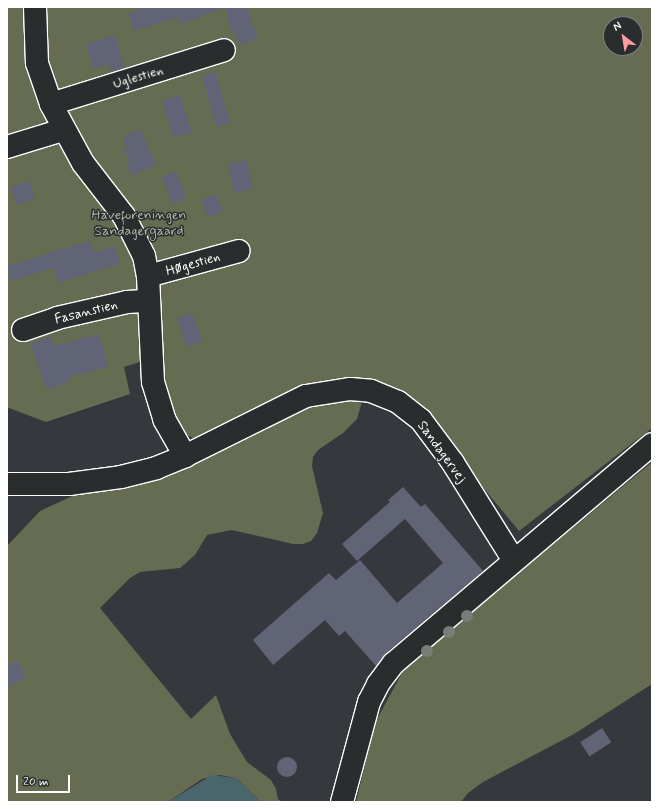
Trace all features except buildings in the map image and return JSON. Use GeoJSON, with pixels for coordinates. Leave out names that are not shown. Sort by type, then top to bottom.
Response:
{"type":"FeatureCollection","features":[{"type":"Feature","properties":{"kind":"street"},"geometry":{"type":"LineString","coordinates":[[35,7],[37,63],[51,104],[63,130],[137,238],[148,276],[153,382],[164,419],[185,456]]}},
{"type":"Feature","properties":{"kind":"street","name":"Uglestien"},"geometry":{"type":"LineString","coordinates":[[51,104],[224,50]]}},
{"type":"Feature","properties":{"kind":"street"},"geometry":{"type":"LineString","coordinates":[[7,147],[63,130]]}},
{"type":"Feature","properties":{"kind":"street","name":"Høgestien"},"geometry":{"type":"LineString","coordinates":[[148,276],[239,251]]}},
{"type":"Feature","properties":{"kind":"street","name":"Fasanstien"},"geometry":{"type":"LineString","coordinates":[[23,330],[58,318],[127,302],[149,301]]}},
{"type":"Feature","properties":{"kind":"street","name":"Sandagervej"},"geometry":{"type":"LineString","coordinates":[[7,484],[69,484],[121,477],[156,468],[185,456],[306,396],[350,389],[371,391],[410,410],[433,434],[513,560]]}},
{"type":"Feature","properties":{"kind":"street"},"geometry":{"type":"LineString","coordinates":[[342,802],[369,702],[384,675],[394,663],[513,560],[652,444]]}},
{"type":"Feature","properties":{"kind":"green space","name":"Haveforeningen Sandagergaard"},"geometry":{"type":"Polygon","coordinates":[[[7,7],[652,7],[652,428],[519,531],[409,398],[356,382],[198,441],[178,430],[163,394],[158,356],[124,367],[130,394],[46,422],[9,408],[7,409],[7,7]]]}},
{"type":"Feature","properties":{"kind":"green space"},"geometry":{"type":"Polygon","coordinates":[[[364,395],[357,419],[343,433],[318,450],[313,457],[312,466],[323,513],[317,533],[311,541],[303,544],[293,544],[232,530],[207,535],[195,555],[180,568],[140,572],[130,578],[100,608],[191,719],[216,695],[230,734],[247,762],[271,780],[276,789],[278,799],[282,802],[261,802],[236,778],[220,775],[202,779],[168,802],[7,802],[7,546],[40,511],[83,491],[159,480],[241,442],[301,408],[364,395]]]}},
{"type":"Feature","properties":{"kind":"green space"},"geometry":{"type":"Polygon","coordinates":[[[652,462],[652,684],[574,734],[483,782],[468,793],[461,802],[356,802],[375,723],[404,669],[652,462]]]}},
{"type":"Feature","properties":{"kind":"water"},"geometry":{"type":"Polygon","coordinates":[[[212,775],[236,778],[261,802],[168,802],[212,775]]]}}]}
